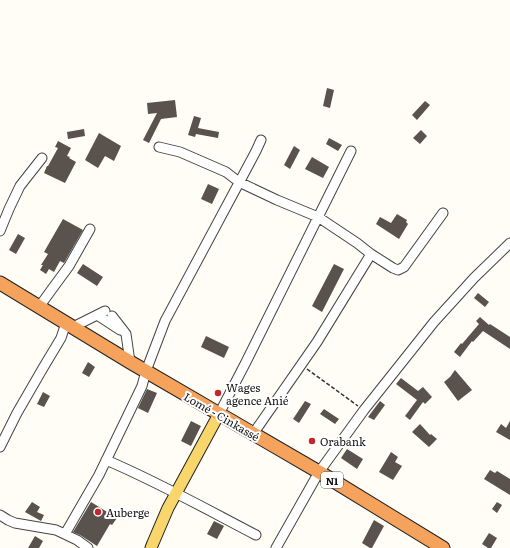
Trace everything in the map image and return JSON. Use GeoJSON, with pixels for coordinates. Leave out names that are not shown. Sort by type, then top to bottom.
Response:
{"type":"FeatureCollection","features":[{"type":"Feature","properties":{"kind":"highway","name":"Lomé - Cinkassé"},"geometry":{"type":"LineString","coordinates":[[0,284],[318,472],[443,548]]}},
{"type":"Feature","properties":{"kind":"main road"},"geometry":{"type":"LineString","coordinates":[[151,548],[168,508],[219,414]]}},
{"type":"Feature","properties":{"kind":"street"},"geometry":{"type":"LineString","coordinates":[[65,534],[99,475],[142,386],[146,371],[165,321],[261,140]]}},
{"type":"Feature","properties":{"kind":"street"},"geometry":{"type":"LineString","coordinates":[[159,147],[180,152],[226,172],[239,182],[318,217],[371,254],[398,270],[404,266],[443,213]]}},
{"type":"Feature","properties":{"kind":"street"},"geometry":{"type":"LineString","coordinates":[[219,414],[351,151]]}},
{"type":"Feature","properties":{"kind":"street"},"geometry":{"type":"LineString","coordinates":[[0,230],[20,186],[42,158]]}},
{"type":"Feature","properties":{"kind":"street"},"geometry":{"type":"LineString","coordinates":[[39,307],[69,266],[90,229]]}},
{"type":"Feature","properties":{"kind":"street"},"geometry":{"type":"LineString","coordinates":[[276,548],[318,472],[364,410],[434,322],[474,278],[510,243]]}},
{"type":"Feature","properties":{"kind":"street"},"geometry":{"type":"LineString","coordinates":[[252,434],[317,342],[371,254]]}},
{"type":"Feature","properties":{"kind":"street"},"geometry":{"type":"LineString","coordinates":[[0,447],[17,413],[70,325],[105,314]]}},
{"type":"Feature","properties":{"kind":"street"},"geometry":{"type":"LineString","coordinates":[[105,314],[126,334],[130,362]]}},
{"type":"Feature","properties":{"kind":"street"},"geometry":{"type":"LineString","coordinates":[[105,314],[126,334]]}},
{"type":"Feature","properties":{"kind":"street"},"geometry":{"type":"LineString","coordinates":[[106,460],[176,493],[256,535]]}},
{"type":"Feature","properties":{"kind":"street"},"geometry":{"type":"LineString","coordinates":[[0,515],[15,523],[56,530],[88,548]]}},
{"type":"Feature","properties":{"kind":"path"},"geometry":{"type":"LineString","coordinates":[[300,365],[364,410]]}},
{"type":"Feature","properties":{"kind":"building"},"geometry":{"type":"Polygon","coordinates":[[[327,88],[334,90],[330,108],[323,106],[327,88]]]}},
{"type":"Feature","properties":{"kind":"building"},"geometry":{"type":"Polygon","coordinates":[[[175,100],[177,117],[161,119],[149,143],[143,140],[157,113],[148,114],[147,103],[175,100]]]}},
{"type":"Feature","properties":{"kind":"building"},"geometry":{"type":"Polygon","coordinates":[[[425,101],[430,105],[417,120],[412,115],[425,101]]]}},
{"type":"Feature","properties":{"kind":"building"},"geometry":{"type":"Polygon","coordinates":[[[194,116],[201,118],[198,128],[219,132],[218,138],[196,134],[195,137],[188,135],[194,116]]]}},
{"type":"Feature","properties":{"kind":"building"},"geometry":{"type":"Polygon","coordinates":[[[84,129],[85,136],[68,139],[67,132],[84,129]]]}},
{"type":"Feature","properties":{"kind":"building"},"geometry":{"type":"Polygon","coordinates":[[[421,130],[427,136],[420,144],[413,138],[421,130]]]}},
{"type":"Feature","properties":{"kind":"building"},"geometry":{"type":"Polygon","coordinates":[[[99,133],[121,146],[114,161],[105,156],[98,168],[85,160],[99,133]]]}},
{"type":"Feature","properties":{"kind":"building"},"geometry":{"type":"Polygon","coordinates":[[[329,138],[342,145],[338,151],[326,144],[329,138]]]}},
{"type":"Feature","properties":{"kind":"building"},"geometry":{"type":"Polygon","coordinates":[[[58,141],[71,148],[67,156],[76,162],[65,183],[44,173],[58,148],[55,147],[58,141]]]}},
{"type":"Feature","properties":{"kind":"building"},"geometry":{"type":"Polygon","coordinates":[[[294,146],[300,150],[290,169],[284,165],[294,146]]]}},
{"type":"Feature","properties":{"kind":"building"},"geometry":{"type":"Polygon","coordinates":[[[312,157],[329,167],[323,178],[305,169],[312,157]]]}},
{"type":"Feature","properties":{"kind":"building"},"geometry":{"type":"Polygon","coordinates":[[[208,184],[219,189],[212,204],[201,199],[208,184]]]}},
{"type":"Feature","properties":{"kind":"building"},"geometry":{"type":"Polygon","coordinates":[[[397,214],[407,220],[406,222],[408,224],[399,239],[376,224],[380,217],[391,223],[397,214]]]}},
{"type":"Feature","properties":{"kind":"building"},"geometry":{"type":"Polygon","coordinates":[[[63,219],[83,230],[64,263],[60,261],[54,272],[49,269],[46,274],[40,270],[43,265],[41,265],[48,254],[44,252],[63,219]]]}},
{"type":"Feature","properties":{"kind":"building"},"geometry":{"type":"Polygon","coordinates":[[[18,234],[25,238],[16,254],[9,250],[18,234]]]}},
{"type":"Feature","properties":{"kind":"building"},"geometry":{"type":"Polygon","coordinates":[[[83,264],[103,277],[97,286],[77,273],[83,264]]]}},
{"type":"Feature","properties":{"kind":"building"},"geometry":{"type":"Polygon","coordinates":[[[334,264],[344,269],[322,312],[312,306],[334,264]]]}},
{"type":"Feature","properties":{"kind":"building"},"geometry":{"type":"Polygon","coordinates":[[[478,293],[489,302],[485,307],[474,298],[478,293]]]}},
{"type":"Feature","properties":{"kind":"building"},"geometry":{"type":"Polygon","coordinates":[[[480,317],[489,325],[490,324],[510,337],[510,349],[483,331],[473,342],[472,341],[460,357],[454,352],[479,324],[476,321],[480,317]]]}},
{"type":"Feature","properties":{"kind":"building"},"geometry":{"type":"Polygon","coordinates":[[[206,336],[229,347],[224,358],[201,347],[206,336]]]}},
{"type":"Feature","properties":{"kind":"building"},"geometry":{"type":"Polygon","coordinates":[[[88,362],[95,367],[89,377],[82,373],[88,362]]]}},
{"type":"Feature","properties":{"kind":"building"},"geometry":{"type":"Polygon","coordinates":[[[455,370],[472,390],[458,401],[444,382],[455,370]]]}},
{"type":"Feature","properties":{"kind":"building"},"geometry":{"type":"Polygon","coordinates":[[[401,378],[418,391],[423,387],[432,397],[425,404],[423,402],[410,420],[405,416],[417,400],[396,384],[401,378]]]}},
{"type":"Feature","properties":{"kind":"building"},"geometry":{"type":"Polygon","coordinates":[[[147,389],[157,393],[148,413],[138,408],[147,389]]]}},
{"type":"Feature","properties":{"kind":"building"},"geometry":{"type":"Polygon","coordinates":[[[43,392],[50,396],[44,407],[37,404],[43,392]]]}},
{"type":"Feature","properties":{"kind":"building"},"geometry":{"type":"Polygon","coordinates":[[[305,401],[311,404],[299,423],[293,419],[305,401]]]}},
{"type":"Feature","properties":{"kind":"building"},"geometry":{"type":"Polygon","coordinates":[[[380,401],[385,405],[374,420],[368,417],[380,401]]]}},
{"type":"Feature","properties":{"kind":"building"},"geometry":{"type":"Polygon","coordinates":[[[324,409],[339,419],[335,424],[320,414],[324,409]]]}},
{"type":"Feature","properties":{"kind":"building"},"geometry":{"type":"Polygon","coordinates":[[[191,421],[201,426],[191,446],[181,441],[191,421]]]}},
{"type":"Feature","properties":{"kind":"building"},"geometry":{"type":"Polygon","coordinates":[[[510,421],[510,440],[496,432],[501,424],[506,428],[510,421]]]}},
{"type":"Feature","properties":{"kind":"building"},"geometry":{"type":"Polygon","coordinates":[[[420,424],[430,435],[431,434],[437,439],[429,447],[412,432],[420,424]]]}},
{"type":"Feature","properties":{"kind":"building"},"geometry":{"type":"Polygon","coordinates":[[[347,449],[363,459],[357,469],[341,458],[347,449]]]}},
{"type":"Feature","properties":{"kind":"building"},"geometry":{"type":"Polygon","coordinates":[[[391,452],[398,457],[395,462],[402,466],[393,480],[379,472],[391,452]]]}},
{"type":"Feature","properties":{"kind":"building"},"geometry":{"type":"Polygon","coordinates":[[[490,470],[495,473],[497,471],[510,479],[510,495],[484,479],[490,470]]]}},
{"type":"Feature","properties":{"kind":"building"},"geometry":{"type":"Polygon","coordinates":[[[32,502],[40,507],[37,512],[44,515],[41,521],[25,512],[32,502]]]}},
{"type":"Feature","properties":{"kind":"building"},"geometry":{"type":"Polygon","coordinates":[[[91,502],[117,518],[112,525],[110,524],[97,546],[73,532],[91,502]]]}},
{"type":"Feature","properties":{"kind":"building"},"geometry":{"type":"Polygon","coordinates":[[[497,502],[502,505],[497,513],[492,509],[497,502]]]}},
{"type":"Feature","properties":{"kind":"building"},"geometry":{"type":"Polygon","coordinates":[[[374,520],[384,526],[372,548],[370,548],[362,543],[374,520]]]}},
{"type":"Feature","properties":{"kind":"building"},"geometry":{"type":"Polygon","coordinates":[[[214,521],[224,526],[217,539],[207,534],[214,521]]]}},
{"type":"Feature","properties":{"kind":"building"},"geometry":{"type":"Polygon","coordinates":[[[489,533],[497,538],[491,548],[488,548],[482,544],[489,533]]]}},
{"type":"Feature","properties":{"kind":"building"},"geometry":{"type":"Polygon","coordinates":[[[35,536],[43,541],[39,548],[28,548],[35,536]]]}},
{"type":"Feature","properties":{"kind":"place","name":"Wages agence Anié"},"geometry":{"type":"Point","coordinates":[218,393]}},
{"type":"Feature","properties":{"kind":"place","name":"Orabank"},"geometry":{"type":"Point","coordinates":[312,441]}},
{"type":"Feature","properties":{"kind":"place","name":"Auberge"},"geometry":{"type":"Point","coordinates":[98,512]}}]}
